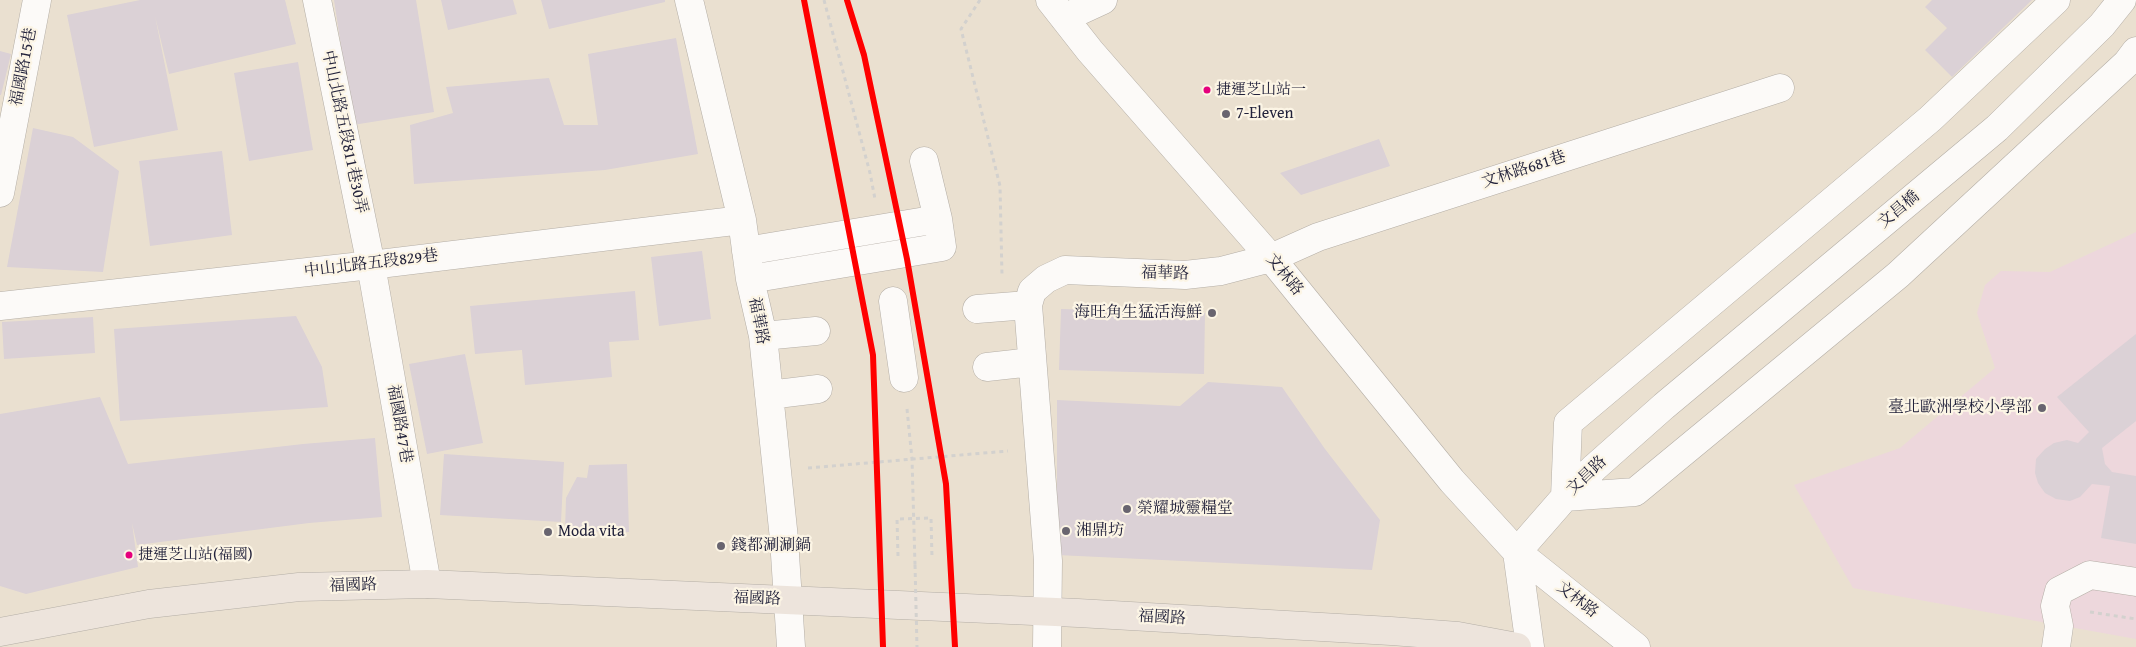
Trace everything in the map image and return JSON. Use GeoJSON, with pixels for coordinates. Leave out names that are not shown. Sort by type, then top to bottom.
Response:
{"type":"FeatureCollection","features":[{"type":"Feature","properties":{"kind":"main road","name":"福國路"},"geometry":{"type":"LineString","coordinates":[[0,632],[149,604],[299,587],[427,584],[787,600],[1391,631],[1458,636],[1517,647]]}},
{"type":"Feature","properties":{"kind":"street","name":"福國路15巷"},"geometry":{"type":"LineString","coordinates":[[0,192],[37,0]]}},
{"type":"Feature","properties":{"kind":"street","name":"中山北路五段811巷30弄"},"geometry":{"type":"LineString","coordinates":[[317,0],[370,265]]}},
{"type":"Feature","properties":{"kind":"street","name":"福華路"},"geometry":{"type":"LineString","coordinates":[[689,0],[742,220],[750,278],[763,336],[784,539],[790,647]]}},
{"type":"Feature","properties":{"kind":"street"},"geometry":{"type":"LineString","coordinates":[[1057,9],[1103,0]]}},
{"type":"Feature","properties":{"kind":"street"},"geometry":{"type":"LineString","coordinates":[[2056,0],[1930,118],[1568,423],[1565,497],[1636,492],[1898,275],[2133,61]]}},
{"type":"Feature","properties":{"kind":"street","name":"文昌橋"},"geometry":{"type":"LineString","coordinates":[[1664,406],[1997,128],[2102,25],[2122,0]]}},
{"type":"Feature","properties":{"kind":"street","name":"文林路"},"geometry":{"type":"LineString","coordinates":[[1057,9],[1090,51],[1270,258],[1433,458],[1516,552],[1636,647]]}},
{"type":"Feature","properties":{"kind":"street","name":"文林路681巷"},"geometry":{"type":"LineString","coordinates":[[1270,258],[1318,237],[1780,88]]}},
{"type":"Feature","properties":{"kind":"street"},"geometry":{"type":"LineString","coordinates":[[750,278],[942,247],[938,218],[924,161]]}},
{"type":"Feature","properties":{"kind":"street"},"geometry":{"type":"LineString","coordinates":[[746,251],[938,218]]}},
{"type":"Feature","properties":{"kind":"street","name":"中山北路五段829巷"},"geometry":{"type":"LineString","coordinates":[[0,306],[370,265],[742,220]]}},
{"type":"Feature","properties":{"kind":"street","name":"福華路"},"geometry":{"type":"LineString","coordinates":[[1028,305],[1032,291],[1046,279],[1065,270],[1185,275],[1221,271],[1270,258]]}},
{"type":"Feature","properties":{"kind":"street","name":"福國路47巷"},"geometry":{"type":"LineString","coordinates":[[370,265],[427,584]]}},
{"type":"Feature","properties":{"kind":"street"},"geometry":{"type":"LineString","coordinates":[[893,301],[904,378]]}},
{"type":"Feature","properties":{"kind":"street"},"geometry":{"type":"LineString","coordinates":[[977,309],[1028,305],[1048,561],[1047,647]]}},
{"type":"Feature","properties":{"kind":"street"},"geometry":{"type":"LineString","coordinates":[[763,336],[816,331]]}},
{"type":"Feature","properties":{"kind":"street"},"geometry":{"type":"LineString","coordinates":[[987,367],[1032,362]]}},
{"type":"Feature","properties":{"kind":"street"},"geometry":{"type":"LineString","coordinates":[[769,395],[818,389]]}},
{"type":"Feature","properties":{"kind":"street","name":"文昌路"},"geometry":{"type":"LineString","coordinates":[[1516,552],[1565,497],[1594,468],[1664,406]]}},
{"type":"Feature","properties":{"kind":"street"},"geometry":{"type":"LineString","coordinates":[[1516,552],[1530,647]]}},
{"type":"Feature","properties":{"kind":"street"},"geometry":{"type":"LineString","coordinates":[[2056,647],[2059,626],[2055,606],[2059,591],[2090,575],[2136,582]]}},
{"type":"Feature","properties":{"kind":"path"},"geometry":{"type":"LineString","coordinates":[[824,0],[870,174],[880,228]]}},
{"type":"Feature","properties":{"kind":"path"},"geometry":{"type":"LineString","coordinates":[[980,0],[961,29],[1000,186],[1002,276]]}},
{"type":"Feature","properties":{"kind":"path"},"geometry":{"type":"LineString","coordinates":[[904,378],[912,459],[917,647]]}},
{"type":"Feature","properties":{"kind":"path"},"geometry":{"type":"LineString","coordinates":[[805,468],[1014,450]]}},
{"type":"Feature","properties":{"kind":"path"},"geometry":{"type":"LineString","coordinates":[[898,556],[897,519],[931,518],[932,557]]}},
{"type":"Feature","properties":{"kind":"path"},"geometry":{"type":"LineString","coordinates":[[2055,606],[2136,619]]}},
{"type":"Feature","properties":{"kind":"shaded area","name":"臺北歐洲學校小學部"},"geometry":{"type":"Polygon","coordinates":[[[2136,232],[2136,639],[1853,588],[1794,485],[1900,448],[1995,368],[1977,313],[1985,285],[2001,271],[2050,272],[2136,232]]]}},
{"type":"Feature","properties":{"kind":"building"},"geometry":{"type":"Polygon","coordinates":[[[140,0],[285,0],[296,44],[169,74],[155,16],[178,130],[94,147],[67,15],[140,0]]]}},
{"type":"Feature","properties":{"kind":"building"},"geometry":{"type":"Polygon","coordinates":[[[334,0],[416,0],[434,112],[353,125],[334,0]]]}},
{"type":"Feature","properties":{"kind":"building"},"geometry":{"type":"Polygon","coordinates":[[[441,0],[513,0],[517,14],[448,30],[441,0]]]}},
{"type":"Feature","properties":{"kind":"building"},"geometry":{"type":"Polygon","coordinates":[[[541,0],[665,0],[665,2],[549,29],[541,0]]]}},
{"type":"Feature","properties":{"kind":"building"},"geometry":{"type":"Polygon","coordinates":[[[1932,0],[2032,0],[1952,77],[1925,50],[1947,28],[1925,7],[1932,0]]]}},
{"type":"Feature","properties":{"kind":"building"},"geometry":{"type":"Polygon","coordinates":[[[676,38],[698,154],[605,170],[414,184],[410,125],[453,113],[446,87],[549,78],[564,125],[598,125],[588,54],[676,38]]]}},
{"type":"Feature","properties":{"kind":"building"},"geometry":{"type":"Polygon","coordinates":[[[0,51],[11,54],[1,95],[0,95],[0,51]]]}},
{"type":"Feature","properties":{"kind":"building"},"geometry":{"type":"Polygon","coordinates":[[[298,62],[313,150],[249,161],[234,73],[298,62]]]}},
{"type":"Feature","properties":{"kind":"building"},"geometry":{"type":"Polygon","coordinates":[[[33,128],[73,137],[119,171],[103,272],[7,267],[33,128]]]}},
{"type":"Feature","properties":{"kind":"building"},"geometry":{"type":"Polygon","coordinates":[[[1379,139],[1390,166],[1301,195],[1280,173],[1379,139]]]}},
{"type":"Feature","properties":{"kind":"building"},"geometry":{"type":"Polygon","coordinates":[[[222,151],[232,235],[150,246],[139,161],[222,151]]]}},
{"type":"Feature","properties":{"kind":"building"},"geometry":{"type":"Polygon","coordinates":[[[702,251],[711,319],[659,326],[651,257],[702,251]]]}},
{"type":"Feature","properties":{"kind":"building"},"geometry":{"type":"Polygon","coordinates":[[[635,291],[639,340],[609,342],[612,377],[525,385],[522,350],[475,354],[470,306],[635,291]]]}},
{"type":"Feature","properties":{"kind":"building"},"geometry":{"type":"Polygon","coordinates":[[[1061,309],[1205,313],[1204,374],[1059,370],[1061,309]]]}},
{"type":"Feature","properties":{"kind":"building"},"geometry":{"type":"Polygon","coordinates":[[[296,316],[322,367],[328,407],[120,421],[114,329],[296,316]]]}},
{"type":"Feature","properties":{"kind":"building"},"geometry":{"type":"Polygon","coordinates":[[[93,317],[95,353],[4,359],[2,322],[93,317]]]}},
{"type":"Feature","properties":{"kind":"building"},"geometry":{"type":"Polygon","coordinates":[[[2136,334],[2136,421],[2102,448],[2105,464],[2112,472],[2136,476],[2136,544],[2101,538],[2110,486],[2092,484],[2080,497],[2070,501],[2056,499],[2045,493],[2038,483],[2035,473],[2036,459],[2045,449],[2054,443],[2067,440],[2078,443],[2089,432],[2057,397],[2136,334]]]}},
{"type":"Feature","properties":{"kind":"building"},"geometry":{"type":"Polygon","coordinates":[[[465,354],[483,443],[427,454],[409,364],[465,354]]]}},
{"type":"Feature","properties":{"kind":"building"},"geometry":{"type":"Polygon","coordinates":[[[1208,382],[1282,387],[1325,449],[1380,520],[1372,570],[1057,555],[1057,400],[1180,406],[1208,382]]]}},
{"type":"Feature","properties":{"kind":"building"},"geometry":{"type":"Polygon","coordinates":[[[100,397],[128,464],[303,444],[375,438],[382,517],[309,523],[137,545],[132,523],[138,567],[26,594],[0,586],[0,414],[100,397]]]}},
{"type":"Feature","properties":{"kind":"building"},"geometry":{"type":"Polygon","coordinates":[[[444,454],[564,462],[561,522],[440,515],[444,454]]]}},
{"type":"Feature","properties":{"kind":"building"},"geometry":{"type":"Polygon","coordinates":[[[627,464],[629,532],[565,531],[566,498],[577,477],[587,478],[589,465],[627,464]]]}},
{"type":"Feature","properties":{"kind":"transit line"},"geometry":{"type":"LineString","coordinates":[[804,0],[873,355],[883,647]]}},
{"type":"Feature","properties":{"kind":"transit line"},"geometry":{"type":"LineString","coordinates":[[847,0],[864,55],[907,259],[946,484],[955,647]]}},
{"type":"Feature","properties":{"kind":"place","name":"捷運芝山站一"},"geometry":{"type":"Point","coordinates":[1207,90]}},
{"type":"Feature","properties":{"kind":"place","name":"7-Eleven"},"geometry":{"type":"Point","coordinates":[1226,114]}},
{"type":"Feature","properties":{"kind":"place","name":"海旺角生猛活海鮮"},"geometry":{"type":"Point","coordinates":[1212,313]}},
{"type":"Feature","properties":{"kind":"place","name":"臺北歐洲學校小學部"},"geometry":{"type":"Point","coordinates":[2042,408]}},
{"type":"Feature","properties":{"kind":"place","name":"榮耀城靈糧堂"},"geometry":{"type":"Point","coordinates":[1127,509]}},
{"type":"Feature","properties":{"kind":"place","name":"湘鼎坊"},"geometry":{"type":"Point","coordinates":[1066,531]}},
{"type":"Feature","properties":{"kind":"place","name":"Moda vita"},"geometry":{"type":"Point","coordinates":[548,532]}},
{"type":"Feature","properties":{"kind":"place","name":"錢都涮涮鍋"},"geometry":{"type":"Point","coordinates":[721,546]}},
{"type":"Feature","properties":{"kind":"place","name":"捷運芝山站(福國)"},"geometry":{"type":"Point","coordinates":[129,555]}}]}
